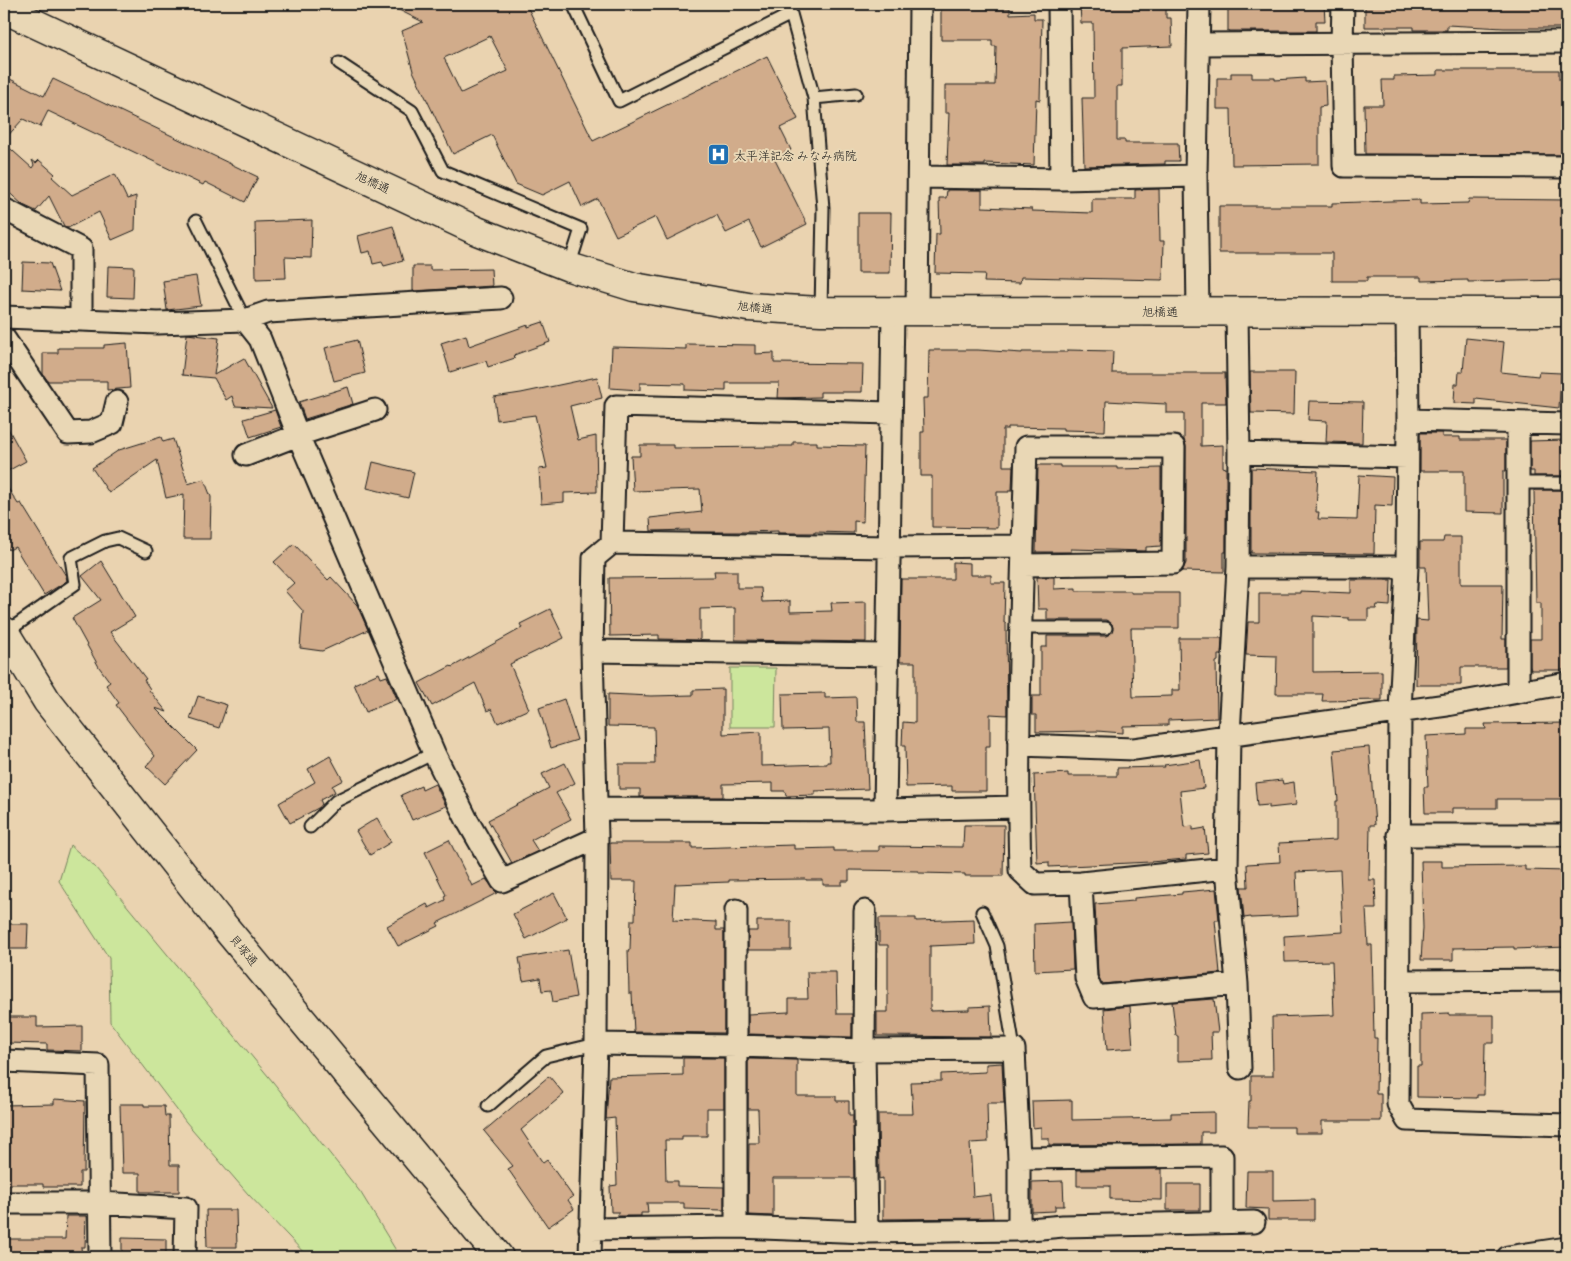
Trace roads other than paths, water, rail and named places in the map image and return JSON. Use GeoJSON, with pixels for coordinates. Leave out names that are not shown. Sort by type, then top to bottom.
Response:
{"type":"FeatureCollection","features":[{"type":"Feature","properties":{"kind":"street"},"geometry":{"type":"LineString","coordinates":[[885,810],[891,414],[905,312],[919,177],[920,4]]}},
{"type":"Feature","properties":{"kind":"street"},"geometry":{"type":"LineString","coordinates":[[1059,4],[1061,179]]}},
{"type":"Feature","properties":{"kind":"street"},"geometry":{"type":"LineString","coordinates":[[1198,4],[1196,176],[1198,311]]}},
{"type":"Feature","properties":{"kind":"street"},"geometry":{"type":"LineString","coordinates":[[1343,4],[1344,166],[1567,167]]}},
{"type":"Feature","properties":{"kind":"street","name":"旭橋通"},"geometry":{"type":"LineString","coordinates":[[4,9],[477,231],[569,266],[634,287],[748,307],[820,311],[1567,312]]}},
{"type":"Feature","properties":{"kind":"street"},"geometry":{"type":"LineString","coordinates":[[1199,44],[1567,42]]}},
{"type":"Feature","properties":{"kind":"street"},"geometry":{"type":"LineString","coordinates":[[919,177],[1061,179],[1196,176]]}},
{"type":"Feature","properties":{"kind":"street"},"geometry":{"type":"LineString","coordinates":[[4,209],[81,249],[81,320]]}},
{"type":"Feature","properties":{"kind":"street"},"geometry":{"type":"LineString","coordinates":[[4,317],[158,323],[244,320],[268,312],[501,298]]}},
{"type":"Feature","properties":{"kind":"street"},"geometry":{"type":"LineString","coordinates":[[1407,311],[1407,568],[1400,712],[1398,835],[1400,981],[1398,1104],[1407,1120],[1567,1125]]}},
{"type":"Feature","properties":{"kind":"street"},"geometry":{"type":"LineString","coordinates":[[1237,312],[1238,567],[1229,735],[1226,868],[1237,984],[1240,1068]]}},
{"type":"Feature","properties":{"kind":"street"},"geometry":{"type":"LineString","coordinates":[[244,320],[260,339],[298,435],[434,753],[467,820],[502,881],[597,838]]}},
{"type":"Feature","properties":{"kind":"street"},"geometry":{"type":"LineString","coordinates":[[4,338],[68,433],[92,432],[112,422],[118,402]]}},
{"type":"Feature","properties":{"kind":"street"},"geometry":{"type":"LineString","coordinates":[[612,543],[616,406],[891,414]]}},
{"type":"Feature","properties":{"kind":"street"},"geometry":{"type":"LineString","coordinates":[[246,455],[298,435],[375,410]]}},
{"type":"Feature","properties":{"kind":"street"},"geometry":{"type":"LineString","coordinates":[[1408,420],[1567,424]]}},
{"type":"Feature","properties":{"kind":"street"},"geometry":{"type":"LineString","coordinates":[[1518,423],[1518,692]]}},
{"type":"Feature","properties":{"kind":"street"},"geometry":{"type":"LineString","coordinates":[[590,1257],[596,1044],[597,809],[592,651],[594,558],[612,543],[889,547],[1023,555],[1172,563],[1174,447],[1026,447],[1023,555],[1018,807],[1020,870],[1035,884],[1081,883],[1226,868]]}},
{"type":"Feature","properties":{"kind":"street"},"geometry":{"type":"LineString","coordinates":[[1239,453],[1407,457]]}},
{"type":"Feature","properties":{"kind":"street"},"geometry":{"type":"LineString","coordinates":[[1238,567],[1407,568]]}},
{"type":"Feature","properties":{"kind":"street","name":"貝塚通"},"geometry":{"type":"LineString","coordinates":[[4,632],[47,701],[219,920],[499,1257]]}},
{"type":"Feature","properties":{"kind":"street"},"geometry":{"type":"LineString","coordinates":[[592,651],[886,655]]}},
{"type":"Feature","properties":{"kind":"street"},"geometry":{"type":"LineString","coordinates":[[1019,745],[1134,749],[1447,705],[1567,683]]}},
{"type":"Feature","properties":{"kind":"street"},"geometry":{"type":"LineString","coordinates":[[597,809],[885,810],[1018,807]]}},
{"type":"Feature","properties":{"kind":"street"},"geometry":{"type":"LineString","coordinates":[[1398,835],[1567,835]]}},
{"type":"Feature","properties":{"kind":"street"},"geometry":{"type":"LineString","coordinates":[[1081,883],[1086,978],[1094,997],[1237,984]]}},
{"type":"Feature","properties":{"kind":"street"},"geometry":{"type":"LineString","coordinates":[[736,910],[736,1227]]}},
{"type":"Feature","properties":{"kind":"street"},"geometry":{"type":"LineString","coordinates":[[864,911],[866,1232]]}},
{"type":"Feature","properties":{"kind":"street"},"geometry":{"type":"LineString","coordinates":[[1400,981],[1567,980]]}},
{"type":"Feature","properties":{"kind":"street"},"geometry":{"type":"LineString","coordinates":[[596,1044],[864,1050],[1014,1050],[1019,1158],[1018,1230]]}},
{"type":"Feature","properties":{"kind":"street"},"geometry":{"type":"LineString","coordinates":[[4,1061],[98,1065],[100,1257]]}},
{"type":"Feature","properties":{"kind":"street"},"geometry":{"type":"LineString","coordinates":[[1019,1158],[1222,1156],[1222,1222]]}},
{"type":"Feature","properties":{"kind":"street"},"geometry":{"type":"LineString","coordinates":[[4,1203],[100,1203],[186,1208],[185,1257]]}},
{"type":"Feature","properties":{"kind":"street"},"geometry":{"type":"LineString","coordinates":[[590,1229],[736,1227],[866,1232],[1018,1230],[1063,1226],[1254,1222]]}},
{"type":"Feature","properties":{"kind":"street"},"geometry":{"type":"LineString","coordinates":[[1508,1257],[1567,1248]]}},
{"type":"Feature","properties":{"kind":"lane"},"geometry":{"type":"LineString","coordinates":[[573,4],[619,101],[789,9],[814,98],[823,208],[820,311]]}},
{"type":"Feature","properties":{"kind":"lane"},"geometry":{"type":"LineString","coordinates":[[339,63],[412,111],[443,171],[581,229],[569,266]]}},
{"type":"Feature","properties":{"kind":"lane"},"geometry":{"type":"LineString","coordinates":[[814,98],[856,94]]}},
{"type":"Feature","properties":{"kind":"lane"},"geometry":{"type":"LineString","coordinates":[[196,221],[244,320]]}},
{"type":"Feature","properties":{"kind":"lane"},"geometry":{"type":"LineString","coordinates":[[1518,483],[1567,483]]}},
{"type":"Feature","properties":{"kind":"lane"},"geometry":{"type":"LineString","coordinates":[[4,632],[75,584],[70,558],[105,540],[118,538],[146,551]]}},
{"type":"Feature","properties":{"kind":"lane"},"geometry":{"type":"LineString","coordinates":[[1022,628],[1106,628]]}},
{"type":"Feature","properties":{"kind":"lane"},"geometry":{"type":"LineString","coordinates":[[310,827],[336,801],[434,753]]}},
{"type":"Feature","properties":{"kind":"lane"},"geometry":{"type":"LineString","coordinates":[[982,912],[997,946],[1014,1050]]}},
{"type":"Feature","properties":{"kind":"lane"},"geometry":{"type":"LineString","coordinates":[[488,1106],[546,1056],[596,1044]]}},
{"type":"Feature","properties":{"kind":"place","name":"太平洋記念 みなみ病院"},"geometry":{"type":"Point","coordinates":[718,155]}}]}
